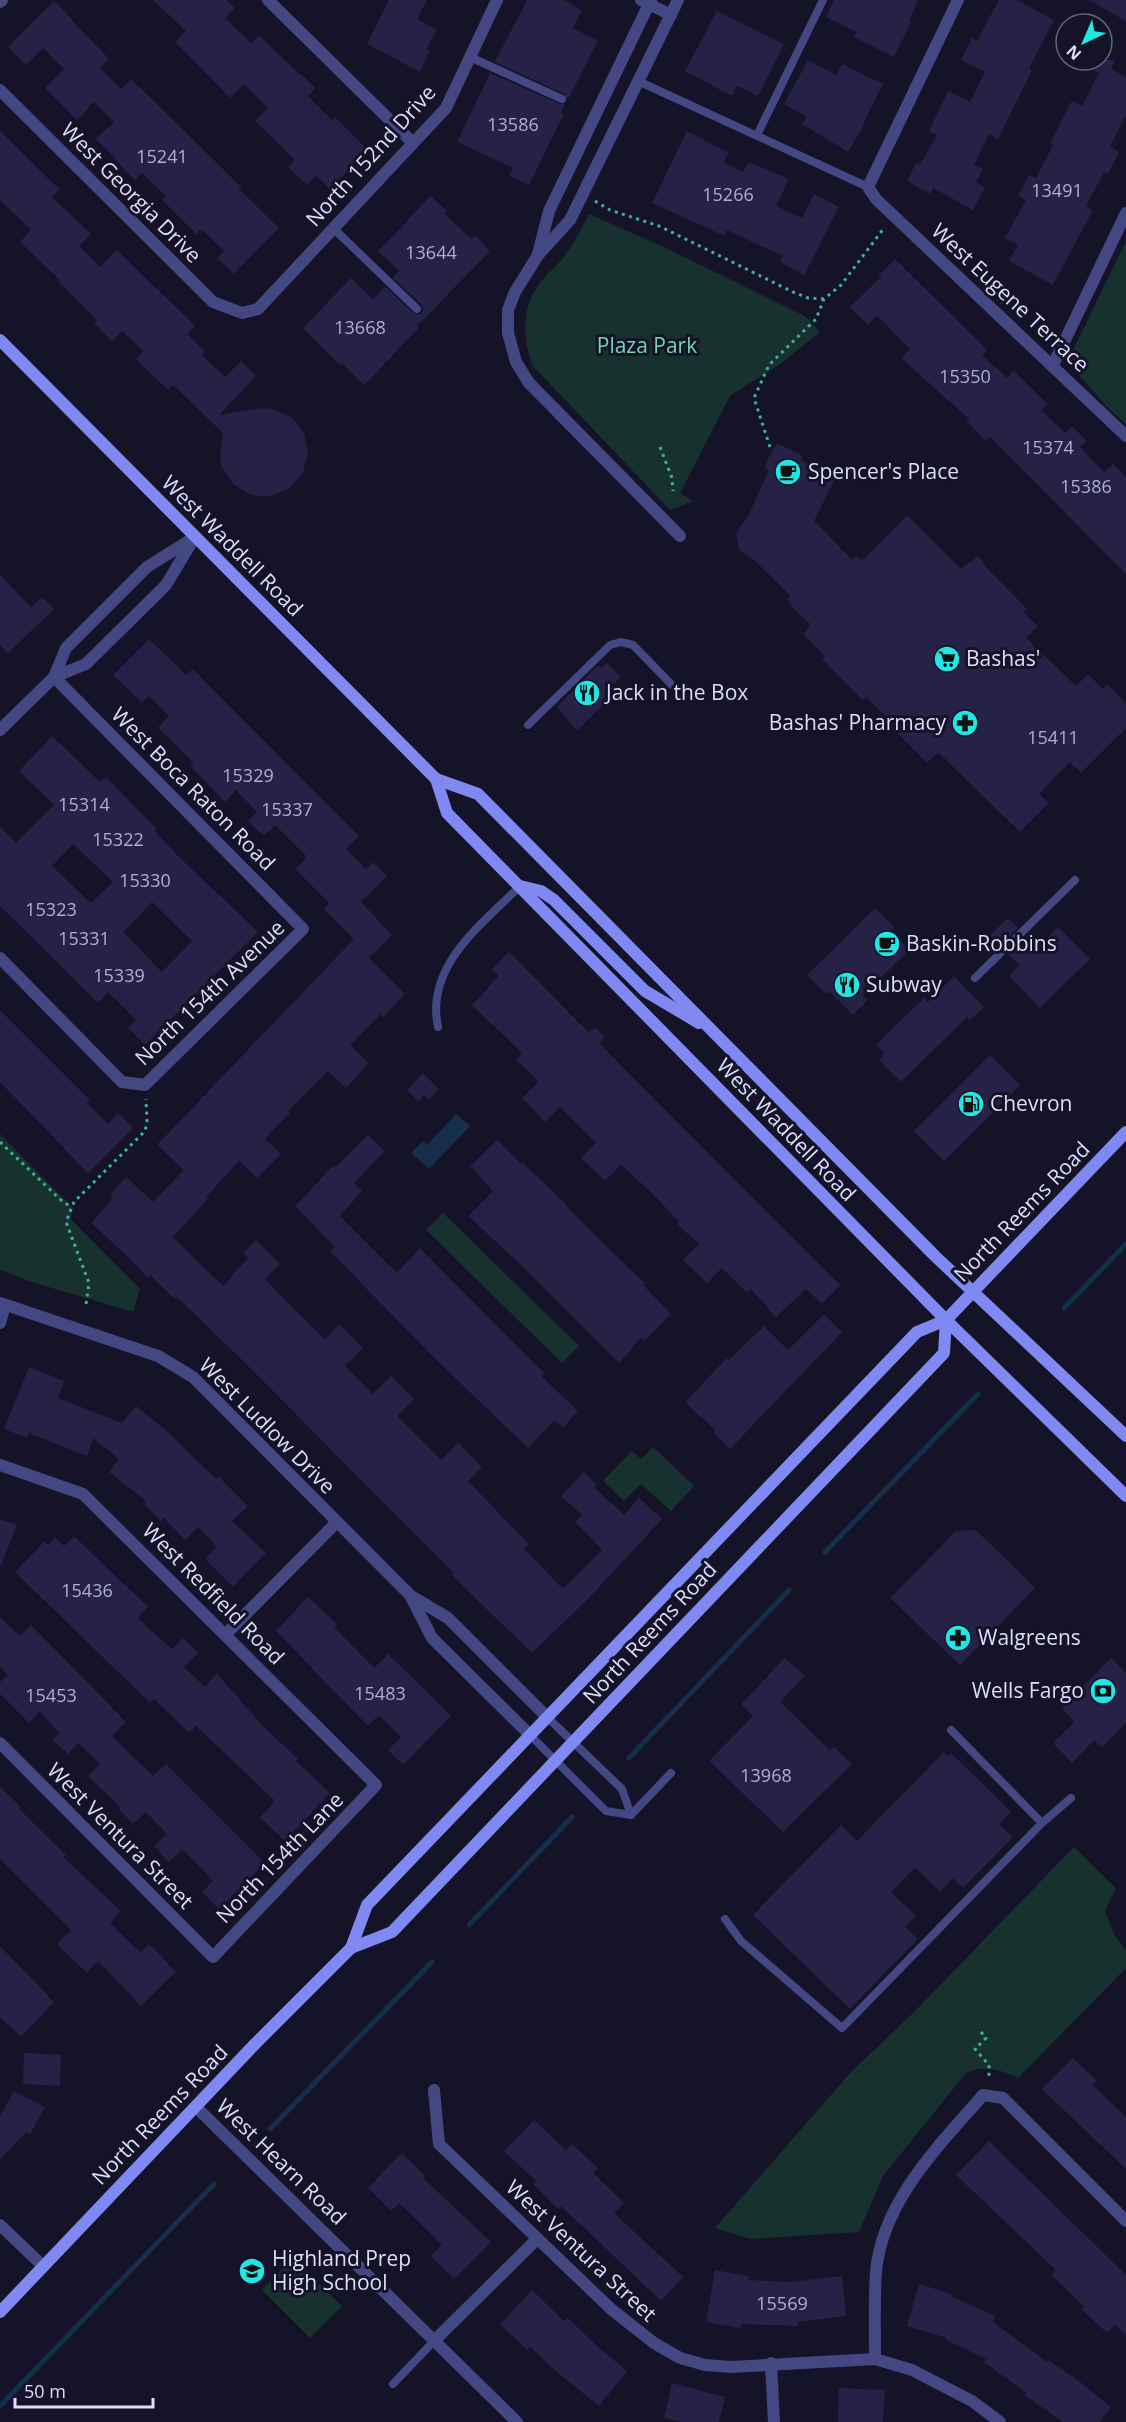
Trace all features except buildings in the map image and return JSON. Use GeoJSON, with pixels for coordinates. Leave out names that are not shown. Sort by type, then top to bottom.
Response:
{"type":"FeatureCollection","features":[{"type":"Feature","properties":{"kind":"main road","name":"West Waddell Road"},"geometry":{"type":"LineString","coordinates":[[0,340],[436,779],[478,794],[934,1256],[1126,1436]]}},
{"type":"Feature","properties":{"kind":"main road","name":"West Waddell Road"},"geometry":{"type":"LineString","coordinates":[[436,779],[447,813],[946,1320],[1126,1496]]}},
{"type":"Feature","properties":{"kind":"main road"},"geometry":{"type":"LineString","coordinates":[[520,886],[541,891],[554,900],[571,914],[645,991],[715,1033]]}},
{"type":"Feature","properties":{"kind":"main road","name":"North Reems Road"},"geometry":{"type":"LineString","coordinates":[[0,2312],[351,1948],[367,1905],[917,1332],[946,1320],[1126,1132]]}},
{"type":"Feature","properties":{"kind":"main road","name":"North Reems Road"},"geometry":{"type":"LineString","coordinates":[[351,1948],[392,1932],[944,1353],[946,1320]]}},
{"type":"Feature","properties":{"kind":"street"},"geometry":{"type":"LineString","coordinates":[[267,0],[413,143]]}},
{"type":"Feature","properties":{"kind":"street","name":"North 152nd Drive"},"geometry":{"type":"LineString","coordinates":[[243,313],[258,309],[446,108],[497,0]]}},
{"type":"Feature","properties":{"kind":"street"},"geometry":{"type":"LineString","coordinates":[[678,0],[570,220],[538,255],[515,292],[508,310],[508,333],[516,362],[529,383],[680,536]]}},
{"type":"Feature","properties":{"kind":"street"},"geometry":{"type":"LineString","coordinates":[[868,187],[958,0]]}},
{"type":"Feature","properties":{"kind":"street"},"geometry":{"type":"LineString","coordinates":[[538,255],[549,211],[647,1],[671,15]]}},
{"type":"Feature","properties":{"kind":"street","name":"West Georgia Drive"},"geometry":{"type":"LineString","coordinates":[[0,90],[213,303],[243,313]]}},
{"type":"Feature","properties":{"kind":"street","name":"West Eugene Terrace"},"geometry":{"type":"LineString","coordinates":[[868,187],[876,199],[1126,436]]}},
{"type":"Feature","properties":{"kind":"street"},"geometry":{"type":"LineString","coordinates":[[1053,365],[1126,213]]}},
{"type":"Feature","properties":{"kind":"street"},"geometry":{"type":"LineString","coordinates":[[54,677],[66,648],[147,567],[195,537]]}},
{"type":"Feature","properties":{"kind":"street"},"geometry":{"type":"LineString","coordinates":[[0,730],[54,677],[86,664],[166,585],[195,537]]}},
{"type":"Feature","properties":{"kind":"street","name":"West Boca Raton Road"},"geometry":{"type":"LineString","coordinates":[[54,677],[303,929]]}},
{"type":"Feature","properties":{"kind":"street","name":"North 154th Avenue"},"geometry":{"type":"LineString","coordinates":[[145,1085],[303,929]]}},
{"type":"Feature","properties":{"kind":"street"},"geometry":{"type":"LineString","coordinates":[[0,958],[122,1082],[145,1085]]}},
{"type":"Feature","properties":{"kind":"street"},"geometry":{"type":"LineString","coordinates":[[0,1323],[3,1304]]}},
{"type":"Feature","properties":{"kind":"street","name":"West Ludlow Drive"},"geometry":{"type":"LineString","coordinates":[[3,1304],[158,1356],[179,1367],[205,1389],[411,1596],[448,1618],[548,1718]]}},
{"type":"Feature","properties":{"kind":"street","name":"West Redfield Road"},"geometry":{"type":"LineString","coordinates":[[0,1465],[82,1494],[376,1785]]}},
{"type":"Feature","properties":{"kind":"street"},"geometry":{"type":"LineString","coordinates":[[226,1634],[337,1522]]}},
{"type":"Feature","properties":{"kind":"street","name":"West Ludlow Drive"},"geometry":{"type":"LineString","coordinates":[[411,1596],[432,1638],[531,1736]]}},
{"type":"Feature","properties":{"kind":"street","name":"West Ventura Street"},"geometry":{"type":"LineString","coordinates":[[0,1743],[213,1957]]}},
{"type":"Feature","properties":{"kind":"street","name":"North 154th Lane"},"geometry":{"type":"LineString","coordinates":[[213,1957],[376,1785]]}},
{"type":"Feature","properties":{"kind":"street","name":"West Ventura Street"},"geometry":{"type":"LineString","coordinates":[[434,2090],[439,2144],[611,2309],[654,2343],[680,2358],[705,2365],[731,2367],[875,2359],[912,2370],[972,2401],[1000,2422]]}},
{"type":"Feature","properties":{"kind":"street"},"geometry":{"type":"LineString","coordinates":[[875,2359],[876,2271],[884,2238],[903,2193],[983,2095],[1003,2098],[1126,2222]]}},
{"type":"Feature","properties":{"kind":"street","name":"West Hearn Road"},"geometry":{"type":"LineString","coordinates":[[196,2107],[517,2422]]}},
{"type":"Feature","properties":{"kind":"street"},"geometry":{"type":"LineString","coordinates":[[0,2225],[43,2266]]}},
{"type":"Feature","properties":{"kind":"street"},"geometry":{"type":"LineString","coordinates":[[435,2340],[537,2238]]}},
{"type":"Feature","properties":{"kind":"street"},"geometry":{"type":"LineString","coordinates":[[771,2363],[774,2422]]}},
{"type":"Feature","properties":{"kind":"lane"},"geometry":{"type":"LineString","coordinates":[[757,135],[823,0]]}},
{"type":"Feature","properties":{"kind":"lane"},"geometry":{"type":"LineString","coordinates":[[470,57],[562,99]]}},
{"type":"Feature","properties":{"kind":"lane"},"geometry":{"type":"LineString","coordinates":[[639,81],[868,187]]}},
{"type":"Feature","properties":{"kind":"lane"},"geometry":{"type":"LineString","coordinates":[[333,228],[417,309]]}},
{"type":"Feature","properties":{"kind":"lane"},"geometry":{"type":"LineString","coordinates":[[528,724],[610,645],[621,642],[633,645],[672,685]]}},
{"type":"Feature","properties":{"kind":"lane"},"geometry":{"type":"LineString","coordinates":[[975,978],[1075,880]]}},
{"type":"Feature","properties":{"kind":"lane"},"geometry":{"type":"LineString","coordinates":[[438,1027],[435,1012],[436,993],[444,971],[464,943],[520,886]]}},
{"type":"Feature","properties":{"kind":"lane"},"geometry":{"type":"LineString","coordinates":[[548,1718],[622,1789],[631,1815]]}},
{"type":"Feature","properties":{"kind":"lane"},"geometry":{"type":"LineString","coordinates":[[951,1730],[1042,1823]]}},
{"type":"Feature","properties":{"kind":"lane"},"geometry":{"type":"LineString","coordinates":[[531,1736],[606,1811],[631,1815]]}},
{"type":"Feature","properties":{"kind":"lane"},"geometry":{"type":"LineString","coordinates":[[631,1815],[671,1773]]}},
{"type":"Feature","properties":{"kind":"lane"},"geometry":{"type":"LineString","coordinates":[[725,1919],[741,1941],[842,2028],[1042,1823],[1071,1798]]}},
{"type":"Feature","properties":{"kind":"lane"},"geometry":{"type":"LineString","coordinates":[[393,2384],[435,2340]]}},
{"type":"Feature","properties":{"kind":"path"},"geometry":{"type":"LineString","coordinates":[[583,194],[610,210],[668,230],[793,292],[808,298],[824,299]]}},
{"type":"Feature","properties":{"kind":"path"},"geometry":{"type":"LineString","coordinates":[[770,447],[754,398],[769,365],[816,319],[824,299],[841,285],[893,214]]}},
{"type":"Feature","properties":{"kind":"path"},"geometry":{"type":"LineString","coordinates":[[660,447],[672,478],[674,491]]}},
{"type":"Feature","properties":{"kind":"path"},"geometry":{"type":"LineString","coordinates":[[86,1304],[90,1283],[66,1222],[74,1202],[145,1131],[147,1122],[145,1085]]}},
{"type":"Feature","properties":{"kind":"path"},"geometry":{"type":"LineString","coordinates":[[0,1142],[63,1203],[72,1207]]}},
{"type":"Feature","properties":{"kind":"path"},"geometry":{"type":"LineString","coordinates":[[981,2032],[986,2038],[975,2049],[989,2065],[989,2077]]}},
{"type":"Feature","properties":{"kind":"green space","name":"Plaza Park"},"geometry":{"type":"Polygon","coordinates":[[[589,214],[666,248],[805,316],[820,332],[780,364],[730,396],[680,493],[693,501],[670,510],[532,365],[525,331],[527,309],[531,298],[536,288],[569,249],[589,214]]]}},
{"type":"Feature","properties":{"kind":"green space"},"geometry":{"type":"Polygon","coordinates":[[[1126,241],[1126,424],[1109,409],[1073,368],[1071,354],[1126,241]]]}},
{"type":"Feature","properties":{"kind":"green space"},"geometry":{"type":"Polygon","coordinates":[[[0,1134],[72,1207],[71,1219],[140,1289],[133,1312],[35,1283],[0,1270],[0,1134]]]}},
{"type":"Feature","properties":{"kind":"green space"},"geometry":{"type":"Polygon","coordinates":[[[443,1213],[579,1346],[562,1363],[426,1230],[443,1213]]]}},
{"type":"Feature","properties":{"kind":"green space"},"geometry":{"type":"Polygon","coordinates":[[[653,1447],[694,1486],[671,1511],[641,1484],[624,1501],[603,1481],[632,1451],[641,1459],[653,1447]]]}},
{"type":"Feature","properties":{"kind":"green space"},"geometry":{"type":"Polygon","coordinates":[[[1074,1847],[1116,1888],[1105,1911],[1114,1934],[1126,1951],[1126,1968],[1018,2078],[992,2069],[973,2070],[966,2073],[883,2176],[859,2232],[750,2239],[715,2228],[851,2072],[914,2012],[1074,1847]]]}},
{"type":"Feature","properties":{"kind":"green space"},"geometry":{"type":"Polygon","coordinates":[[[293,2258],[342,2306],[310,2338],[262,2290],[293,2258]]]}},
{"type":"Feature","properties":{"kind":"water"},"geometry":{"type":"Polygon","coordinates":[[[456,1114],[470,1126],[429,1169],[411,1153],[423,1141],[427,1145],[456,1114]]]}},
{"type":"Feature","properties":{"kind":"waterway"},"geometry":{"type":"LineString","coordinates":[[1064,1308],[1126,1244]]}},
{"type":"Feature","properties":{"kind":"waterway"},"geometry":{"type":"LineString","coordinates":[[825,1552],[978,1394]]}},
{"type":"Feature","properties":{"kind":"waterway"},"geometry":{"type":"LineString","coordinates":[[629,1758],[789,1590]]}},
{"type":"Feature","properties":{"kind":"waterway"},"geometry":{"type":"LineString","coordinates":[[469,1925],[572,1817]]}},
{"type":"Feature","properties":{"kind":"waterway"},"geometry":{"type":"LineString","coordinates":[[270,2129],[432,1962]]}},
{"type":"Feature","properties":{"kind":"waterway"},"geometry":{"type":"LineString","coordinates":[[0,2406],[214,2184]]}},
{"type":"Feature","properties":{"kind":"place","name":"Spencer's Place"},"geometry":{"type":"Point","coordinates":[788,472]}},
{"type":"Feature","properties":{"kind":"place","name":"Bashas'"},"geometry":{"type":"Point","coordinates":[947,659]}},
{"type":"Feature","properties":{"kind":"place","name":"Jack in the Box"},"geometry":{"type":"Point","coordinates":[587,693]}},
{"type":"Feature","properties":{"kind":"place","name":"Bashas' Pharmacy"},"geometry":{"type":"Point","coordinates":[965,723]}},
{"type":"Feature","properties":{"kind":"place","name":"Baskin-Robbins"},"geometry":{"type":"Point","coordinates":[887,944]}},
{"type":"Feature","properties":{"kind":"place","name":"Subway"},"geometry":{"type":"Point","coordinates":[847,985]}},
{"type":"Feature","properties":{"kind":"place","name":"Chevron"},"geometry":{"type":"Point","coordinates":[971,1104]}},
{"type":"Feature","properties":{"kind":"place","name":"Walgreens"},"geometry":{"type":"Point","coordinates":[958,1638]}},
{"type":"Feature","properties":{"kind":"place","name":"Wells Fargo"},"geometry":{"type":"Point","coordinates":[1103,1691]}},
{"type":"Feature","properties":{"kind":"place","name":"Highland Prep High School"},"geometry":{"type":"Point","coordinates":[252,2271]}}]}
